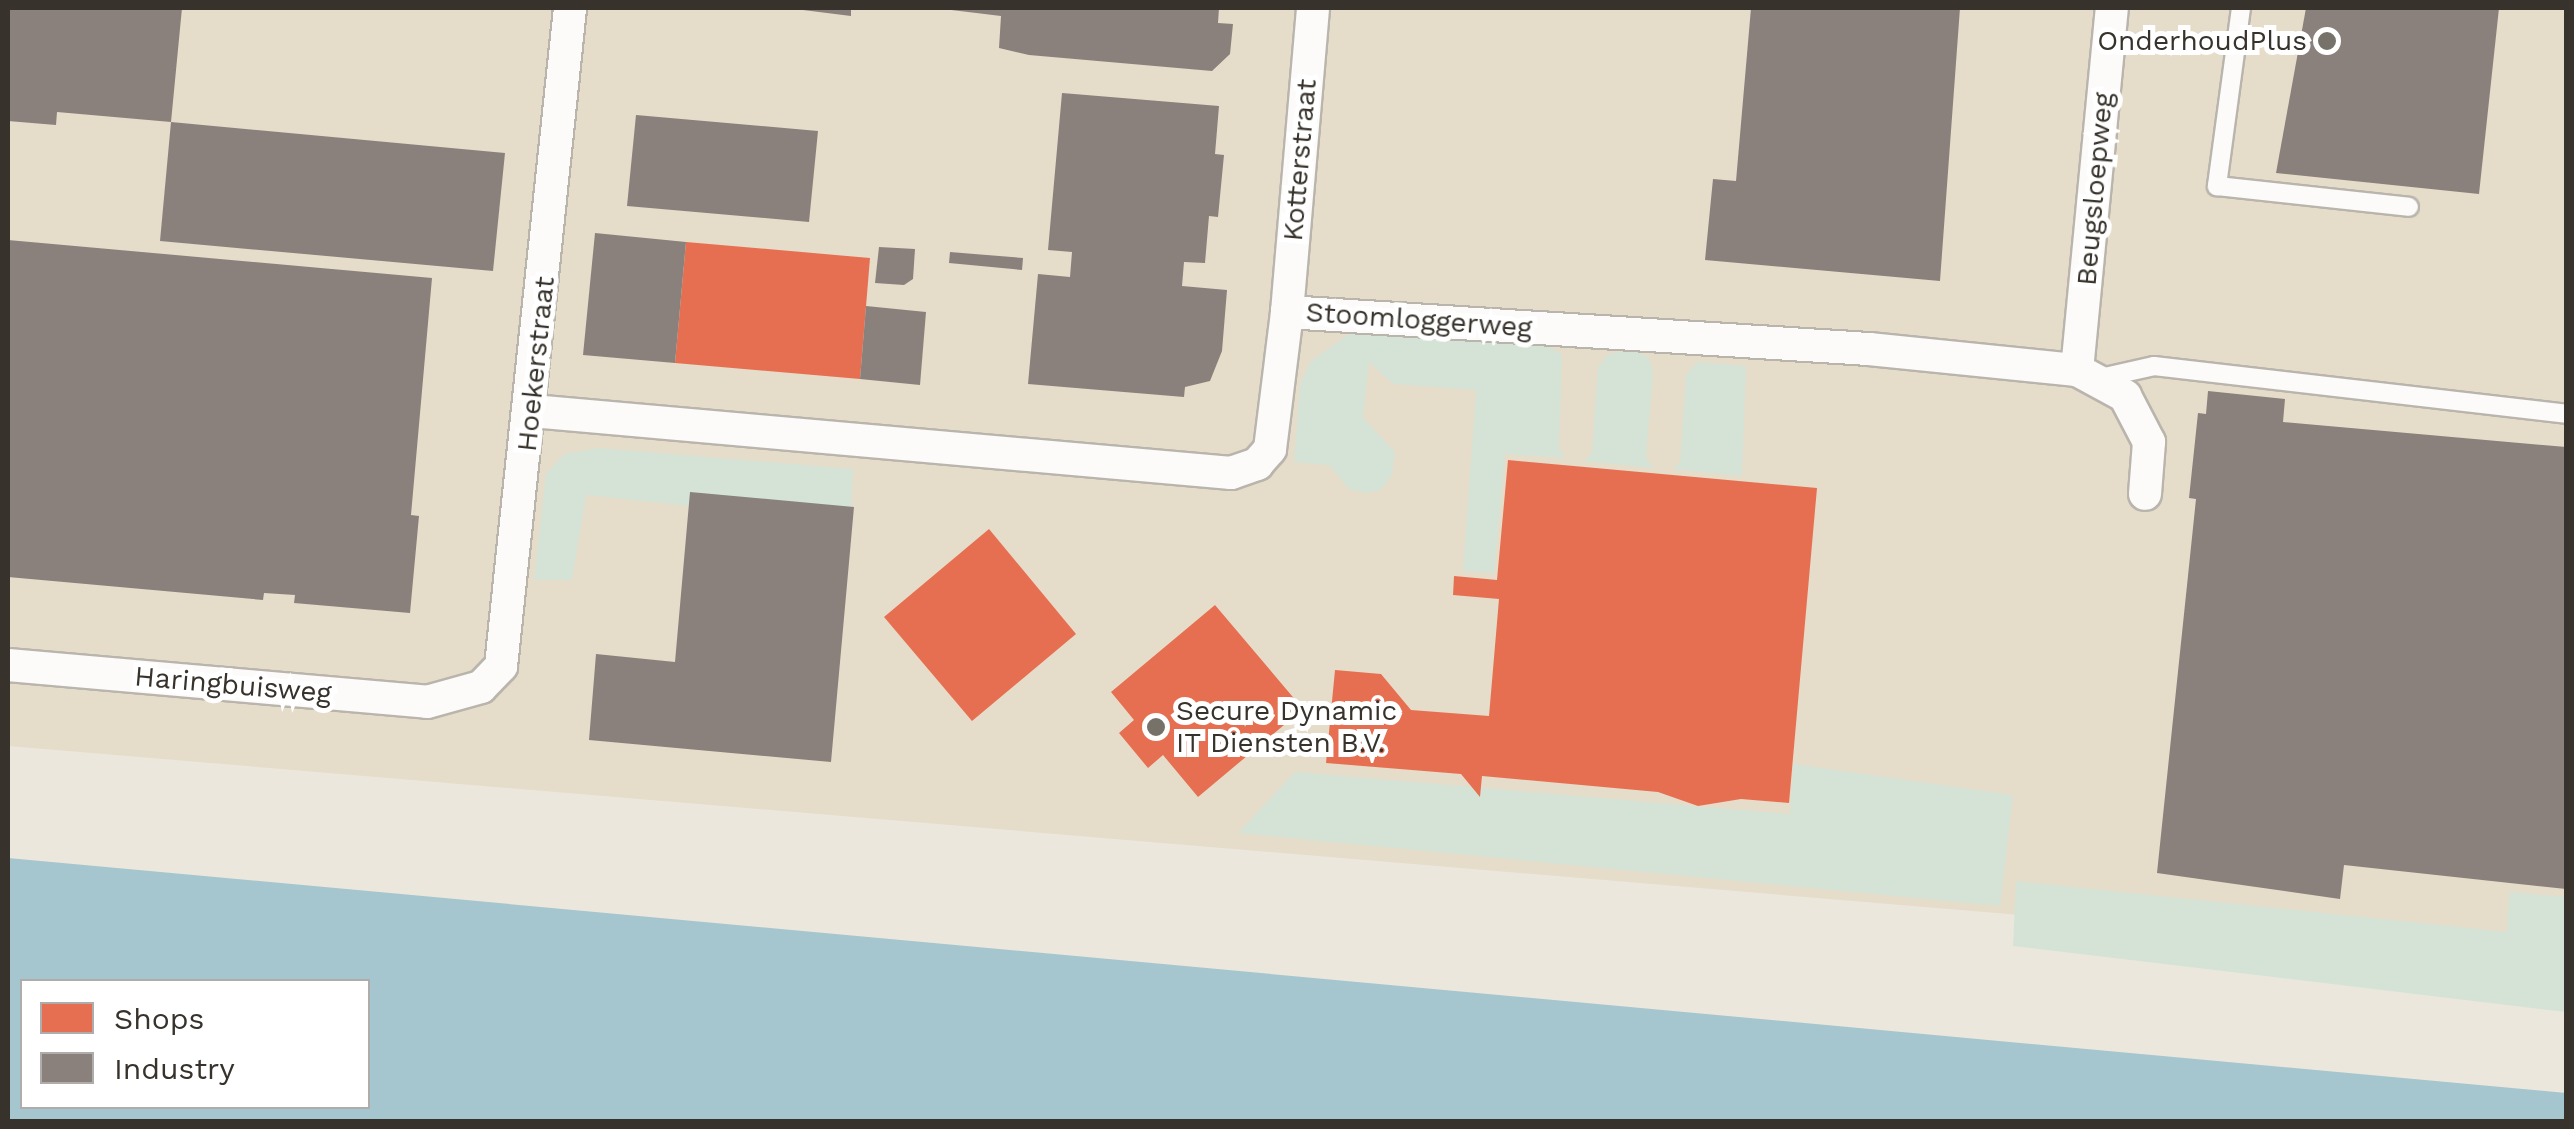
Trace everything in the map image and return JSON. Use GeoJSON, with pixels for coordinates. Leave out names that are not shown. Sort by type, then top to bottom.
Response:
{"type":"FeatureCollection","features":[{"type":"Feature","properties":{"kind":"street","name":"Hoekerstraat"},"geometry":{"type":"LineString","coordinates":[[458,697],[481,687],[501,666],[509,636],[570,8]]}},
{"type":"Feature","properties":{"kind":"street","name":"Kotterstraat"},"geometry":{"type":"LineString","coordinates":[[1287,312],[1313,8]]}},
{"type":"Feature","properties":{"kind":"street","name":"Beugsloepweg"},"geometry":{"type":"LineString","coordinates":[[2086,374],[2112,8]]}},
{"type":"Feature","properties":{"kind":"street","name":"Stoomloggerweg"},"geometry":{"type":"LineString","coordinates":[[532,411],[1231,473],[1257,464],[1270,448],[1287,312],[1870,349],[2086,374]]}},
{"type":"Feature","properties":{"kind":"street"},"geometry":{"type":"LineString","coordinates":[[2086,374],[2125,396],[2149,442],[2145,494]]}},
{"type":"Feature","properties":{"kind":"street","name":"Haringbuisweg"},"geometry":{"type":"LineString","coordinates":[[8,664],[427,702],[458,697]]}},
{"type":"Feature","properties":{"kind":"lane"},"geometry":{"type":"LineString","coordinates":[[2241,8],[2216,186],[2410,207]]}},
{"type":"Feature","properties":{"kind":"lane"},"geometry":{"type":"LineString","coordinates":[[2086,374],[2154,366],[2566,414]]}},
{"type":"Feature","properties":{"kind":"shaded area"},"geometry":{"type":"Polygon","coordinates":[[[8,8],[2566,8],[2566,987],[2032,916],[8,746],[8,8]]]}},
{"type":"Feature","properties":{"kind":"green space"},"geometry":{"type":"Polygon","coordinates":[[[1352,332],[1547,344],[1562,355],[1559,448],[1565,458],[1505,454],[1494,573],[1463,571],[1476,390],[1393,384],[1369,362],[1363,418],[1395,452],[1392,475],[1381,490],[1366,493],[1349,489],[1329,465],[1294,462],[1300,384],[1311,361],[1352,332]]]}},
{"type":"Feature","properties":{"kind":"green space"},"geometry":{"type":"Polygon","coordinates":[[[1634,350],[1649,358],[1653,372],[1646,457],[1653,468],[1584,461],[1592,453],[1598,367],[1608,354],[1634,350]]]}},
{"type":"Feature","properties":{"kind":"green space"},"geometry":{"type":"Polygon","coordinates":[[[1697,362],[1746,366],[1742,476],[1673,469],[1680,462],[1686,375],[1697,362]]]}},
{"type":"Feature","properties":{"kind":"green space"},"geometry":{"type":"Polygon","coordinates":[[[599,448],[853,469],[851,508],[691,506],[586,495],[572,580],[534,580],[546,474],[564,454],[599,448]]]}},
{"type":"Feature","properties":{"kind":"green space"},"geometry":{"type":"Polygon","coordinates":[[[1793,764],[2013,795],[2000,906],[1238,833],[1295,772],[1790,814],[1793,764]]]}},
{"type":"Feature","properties":{"kind":"green space"},"geometry":{"type":"Polygon","coordinates":[[[2016,881],[2507,932],[2509,892],[2566,897],[2566,1012],[2013,946],[2016,881]]]}},
{"type":"Feature","properties":{"kind":"water"},"geometry":{"type":"Polygon","coordinates":[[[8,858],[2566,1093],[2566,1121],[8,1121],[8,858]]]}},
{"type":"Feature","properties":{"kind":"building: Shops"},"geometry":{"type":"Polygon","coordinates":[[[686,242],[870,258],[860,379],[675,363],[686,242]]]}},
{"type":"Feature","properties":{"kind":"building: Shops"},"geometry":{"type":"Polygon","coordinates":[[[1508,460],[1817,488],[1789,803],[1741,799],[1698,806],[1658,792],[1482,776],[1480,797],[1461,774],[1326,763],[1335,670],[1381,674],[1411,710],[1489,716],[1499,599],[1453,595],[1454,576],[1497,580],[1508,460]]]}},
{"type":"Feature","properties":{"kind":"building: Shops"},"geometry":{"type":"Polygon","coordinates":[[[989,529],[1076,634],[972,721],[884,617],[989,529]]]}},
{"type":"Feature","properties":{"kind":"building: Shops"},"geometry":{"type":"Polygon","coordinates":[[[1215,605],[1303,709],[1198,797],[1163,755],[1148,768],[1119,733],[1134,720],[1111,692],[1215,605]]]}},
{"type":"Feature","properties":{"kind":"building: Industry"},"geometry":{"type":"Polygon","coordinates":[[[8,8],[182,8],[171,122],[57,112],[56,125],[8,121],[8,8]]]}},
{"type":"Feature","properties":{"kind":"building: Industry"},"geometry":{"type":"Polygon","coordinates":[[[787,8],[851,8],[851,16],[787,8]]]}},
{"type":"Feature","properties":{"kind":"building: Industry"},"geometry":{"type":"Polygon","coordinates":[[[935,8],[1219,8],[1218,23],[1233,24],[1230,54],[1212,71],[1029,55],[999,48],[1001,16],[935,8]]]}},
{"type":"Feature","properties":{"kind":"building: Industry"},"geometry":{"type":"Polygon","coordinates":[[[1751,8],[1960,8],[1940,281],[1705,260],[1713,179],[1736,181],[1751,8]]]}},
{"type":"Feature","properties":{"kind":"building: Industry"},"geometry":{"type":"Polygon","coordinates":[[[2306,8],[2499,8],[2479,194],[2276,173],[2306,8]]]}},
{"type":"Feature","properties":{"kind":"building: Industry"},"geometry":{"type":"Polygon","coordinates":[[[1062,93],[1219,106],[1215,154],[1224,155],[1218,217],[1209,216],[1205,263],[1184,262],[1182,286],[1227,290],[1222,351],[1210,381],[1185,387],[1184,397],[1028,384],[1038,274],[1070,277],[1072,252],[1048,250],[1062,93]]]}},
{"type":"Feature","properties":{"kind":"building: Industry"},"geometry":{"type":"Polygon","coordinates":[[[636,115],[818,131],[809,222],[627,206],[636,115]]]}},
{"type":"Feature","properties":{"kind":"building: Industry"},"geometry":{"type":"Polygon","coordinates":[[[171,122],[505,153],[493,271],[160,241],[171,122]]]}},
{"type":"Feature","properties":{"kind":"building: Industry"},"geometry":{"type":"Polygon","coordinates":[[[595,233],[686,242],[675,363],[583,355],[595,233]]]}},
{"type":"Feature","properties":{"kind":"building: Industry"},"geometry":{"type":"Polygon","coordinates":[[[8,240],[432,278],[411,515],[419,516],[410,613],[294,603],[295,595],[264,593],[263,600],[8,577],[8,240]]]}},
{"type":"Feature","properties":{"kind":"building: Industry"},"geometry":{"type":"Polygon","coordinates":[[[879,247],[915,249],[913,279],[904,285],[875,283],[879,247]]]}},
{"type":"Feature","properties":{"kind":"building: Industry"},"geometry":{"type":"Polygon","coordinates":[[[950,252],[1023,258],[1022,270],[949,263],[950,252]]]}},
{"type":"Feature","properties":{"kind":"building: Industry"},"geometry":{"type":"Polygon","coordinates":[[[866,306],[926,312],[920,385],[860,379],[866,306]]]}},
{"type":"Feature","properties":{"kind":"building: Industry"},"geometry":{"type":"Polygon","coordinates":[[[2208,391],[2285,399],[2283,422],[2566,447],[2566,889],[2344,865],[2340,899],[2157,873],[2196,499],[2189,498],[2198,413],[2206,414],[2208,391]]]}},
{"type":"Feature","properties":{"kind":"building: Industry"},"geometry":{"type":"Polygon","coordinates":[[[690,492],[854,507],[831,762],[589,740],[596,654],[675,662],[690,492]]]}},
{"type":"Feature","properties":{"kind":"place","name":"OnderhoudPlus"},"geometry":{"type":"Point","coordinates":[2327,41]}},
{"type":"Feature","properties":{"kind":"place","name":"Secure Dynamic IT Diensten B.V."},"geometry":{"type":"Point","coordinates":[1156,727]}}]}
